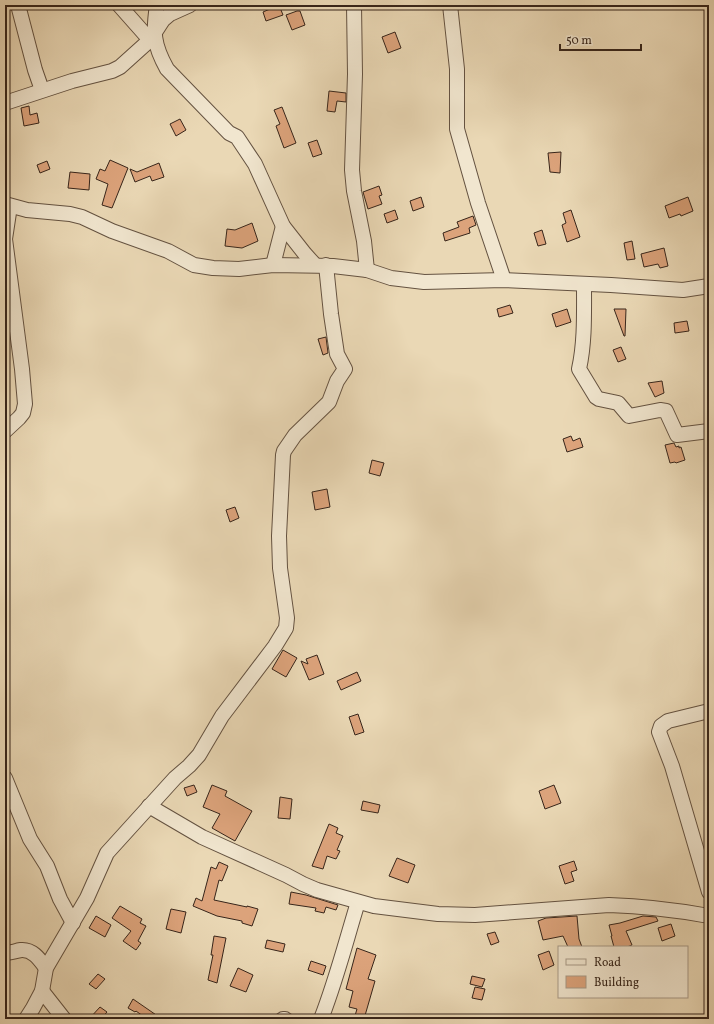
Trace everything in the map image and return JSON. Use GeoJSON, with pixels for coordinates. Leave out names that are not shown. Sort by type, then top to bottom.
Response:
{"type":"FeatureCollection","features":[{"type":"Feature","properties":{"kind":"street"},"geometry":{"type":"LineString","coordinates":[[18,5],[35,70],[42,90]]}},
{"type":"Feature","properties":{"kind":"street"},"geometry":{"type":"LineString","coordinates":[[26,1019],[42,991],[46,968],[73,923],[95,881],[107,853],[175,778],[190,766],[199,755],[222,716],[275,646],[286,628],[287,618],[280,568],[279,542],[283,455],[294,435],[329,402],[337,381],[345,369],[337,354],[331,314],[320,265],[305,254],[283,226],[256,164],[244,146],[237,137],[229,133],[167,68],[160,57],[152,38],[120,5]]}},
{"type":"Feature","properties":{"kind":"street"},"geometry":{"type":"LineString","coordinates":[[152,38],[158,5]]}},
{"type":"Feature","properties":{"kind":"street"},"geometry":{"type":"LineString","coordinates":[[5,103],[42,90],[112,71],[120,67],[152,38],[166,17],[179,9],[190,5]]}},
{"type":"Feature","properties":{"kind":"street"},"geometry":{"type":"LineString","coordinates":[[354,5],[355,74],[352,170],[354,191],[364,241],[367,270]]}},
{"type":"Feature","properties":{"kind":"street"},"geometry":{"type":"LineString","coordinates":[[450,5],[456,69],[457,129],[476,196],[504,280]]}},
{"type":"Feature","properties":{"kind":"street"},"geometry":{"type":"LineString","coordinates":[[5,431],[16,422],[23,413],[25,404],[5,239],[7,205],[27,210],[70,214],[82,217],[168,251],[194,265],[213,268],[240,269],[273,265],[320,265],[367,270],[391,278],[424,282],[504,280],[683,290],[709,286]]}},
{"type":"Feature","properties":{"kind":"street"},"geometry":{"type":"LineString","coordinates":[[273,265],[283,226]]}},
{"type":"Feature","properties":{"kind":"street"},"geometry":{"type":"LineString","coordinates":[[584,284],[584,330],[579,369],[596,397],[618,403],[629,416],[660,410],[666,411],[677,435],[709,431]]}},
{"type":"Feature","properties":{"kind":"street"},"geometry":{"type":"LineString","coordinates":[[709,712],[668,721],[661,726],[659,732],[672,766],[709,892]]}},
{"type":"Feature","properties":{"kind":"street"},"geometry":{"type":"LineString","coordinates":[[5,778],[30,838],[47,866],[60,899],[73,923]]}},
{"type":"Feature","properties":{"kind":"street"},"geometry":{"type":"LineString","coordinates":[[149,806],[202,837],[317,890],[358,902],[391,909],[450,915],[496,914],[615,905],[679,911],[709,916]]}},
{"type":"Feature","properties":{"kind":"street"},"geometry":{"type":"LineString","coordinates":[[321,1019],[333,990],[358,902]]}},
{"type":"Feature","properties":{"kind":"street"},"geometry":{"type":"LineString","coordinates":[[5,953],[22,950],[26,951],[36,955],[46,968]]}},
{"type":"Feature","properties":{"kind":"street"},"geometry":{"type":"LineString","coordinates":[[42,991],[64,1019]]}},
{"type":"Feature","properties":{"kind":"building"},"geometry":{"type":"Polygon","coordinates":[[[269,5],[279,5],[283,15],[266,21],[263,12],[270,9],[269,5]]]}},
{"type":"Feature","properties":{"kind":"building"},"geometry":{"type":"Polygon","coordinates":[[[300,11],[305,25],[292,30],[286,15],[300,11]]]}},
{"type":"Feature","properties":{"kind":"building"},"geometry":{"type":"Polygon","coordinates":[[[395,32],[401,48],[388,53],[382,37],[395,32]]]}},
{"type":"Feature","properties":{"kind":"building"},"geometry":{"type":"Polygon","coordinates":[[[329,91],[346,93],[346,102],[337,101],[335,112],[327,111],[329,91]]]}},
{"type":"Feature","properties":{"kind":"building"},"geometry":{"type":"Polygon","coordinates":[[[29,106],[30,115],[37,113],[39,123],[24,126],[21,108],[29,106]]]}},
{"type":"Feature","properties":{"kind":"building"},"geometry":{"type":"Polygon","coordinates":[[[282,107],[296,143],[284,148],[276,126],[280,124],[274,110],[282,107]]]}},
{"type":"Feature","properties":{"kind":"building"},"geometry":{"type":"Polygon","coordinates":[[[180,119],[186,130],[176,136],[170,124],[180,119]]]}},
{"type":"Feature","properties":{"kind":"building"},"geometry":{"type":"Polygon","coordinates":[[[317,140],[322,154],[313,157],[308,143],[317,140]]]}},
{"type":"Feature","properties":{"kind":"building"},"geometry":{"type":"Polygon","coordinates":[[[561,152],[560,173],[550,172],[548,153],[561,152]]]}},
{"type":"Feature","properties":{"kind":"building"},"geometry":{"type":"Polygon","coordinates":[[[110,160],[128,168],[112,208],[102,205],[108,184],[96,179],[100,169],[105,171],[110,160]]]}},
{"type":"Feature","properties":{"kind":"building"},"geometry":{"type":"Polygon","coordinates":[[[47,161],[50,169],[40,173],[37,165],[47,161]]]}},
{"type":"Feature","properties":{"kind":"building"},"geometry":{"type":"Polygon","coordinates":[[[159,163],[164,177],[152,181],[150,176],[135,182],[130,169],[137,172],[159,163]]]}},
{"type":"Feature","properties":{"kind":"building"},"geometry":{"type":"Polygon","coordinates":[[[70,172],[90,174],[89,190],[68,188],[70,172]]]}},
{"type":"Feature","properties":{"kind":"building"},"geometry":{"type":"Polygon","coordinates":[[[379,186],[382,195],[379,196],[382,204],[368,209],[363,192],[379,186]]]}},
{"type":"Feature","properties":{"kind":"building"},"geometry":{"type":"Polygon","coordinates":[[[421,197],[424,207],[413,211],[410,201],[421,197]]]}},
{"type":"Feature","properties":{"kind":"building"},"geometry":{"type":"Polygon","coordinates":[[[688,197],[693,211],[681,216],[680,214],[669,218],[665,206],[688,197]]]}},
{"type":"Feature","properties":{"kind":"building"},"geometry":{"type":"Polygon","coordinates":[[[395,210],[398,219],[387,223],[384,214],[395,210]]]}},
{"type":"Feature","properties":{"kind":"building"},"geometry":{"type":"Polygon","coordinates":[[[571,210],[580,237],[567,242],[562,225],[566,223],[563,213],[571,210]]]}},
{"type":"Feature","properties":{"kind":"building"},"geometry":{"type":"Polygon","coordinates":[[[473,216],[476,225],[469,228],[470,233],[445,241],[443,233],[459,227],[457,222],[473,216]]]}},
{"type":"Feature","properties":{"kind":"building"},"geometry":{"type":"Polygon","coordinates":[[[252,223],[258,241],[242,248],[225,246],[227,229],[235,230],[252,223]]]}},
{"type":"Feature","properties":{"kind":"building"},"geometry":{"type":"Polygon","coordinates":[[[542,230],[546,244],[538,246],[534,233],[542,230]]]}},
{"type":"Feature","properties":{"kind":"building"},"geometry":{"type":"Polygon","coordinates":[[[632,241],[635,259],[627,260],[624,243],[632,241]]]}},
{"type":"Feature","properties":{"kind":"building"},"geometry":{"type":"Polygon","coordinates":[[[664,248],[668,266],[660,268],[658,264],[644,267],[641,254],[664,248]]]}},
{"type":"Feature","properties":{"kind":"building"},"geometry":{"type":"Polygon","coordinates":[[[510,305],[513,313],[499,317],[497,309],[510,305]]]}},
{"type":"Feature","properties":{"kind":"building"},"geometry":{"type":"Polygon","coordinates":[[[567,309],[571,322],[556,327],[552,314],[567,309]]]}},
{"type":"Feature","properties":{"kind":"building"},"geometry":{"type":"Polygon","coordinates":[[[614,309],[626,309],[625,336],[624,336],[614,309]]]}},
{"type":"Feature","properties":{"kind":"building"},"geometry":{"type":"Polygon","coordinates":[[[687,321],[689,331],[675,333],[674,323],[687,321]]]}},
{"type":"Feature","properties":{"kind":"building"},"geometry":{"type":"Polygon","coordinates":[[[326,337],[328,353],[323,355],[318,339],[326,337]]]}},
{"type":"Feature","properties":{"kind":"building"},"geometry":{"type":"Polygon","coordinates":[[[621,347],[626,359],[618,362],[613,350],[621,347]]]}},
{"type":"Feature","properties":{"kind":"building"},"geometry":{"type":"Polygon","coordinates":[[[662,381],[664,393],[655,397],[648,383],[662,381]]]}},
{"type":"Feature","properties":{"kind":"building"},"geometry":{"type":"Polygon","coordinates":[[[571,436],[573,441],[580,438],[583,447],[567,452],[563,439],[571,436]]]}},
{"type":"Feature","properties":{"kind":"building"},"geometry":{"type":"Polygon","coordinates":[[[674,443],[676,447],[681,447],[685,460],[670,463],[665,445],[674,443]]]}},
{"type":"Feature","properties":{"kind":"building"},"geometry":{"type":"Polygon","coordinates":[[[372,460],[384,463],[380,476],[369,473],[372,460]]]}},
{"type":"Feature","properties":{"kind":"building"},"geometry":{"type":"Polygon","coordinates":[[[327,489],[330,507],[315,510],[312,492],[327,489]]]}},
{"type":"Feature","properties":{"kind":"building"},"geometry":{"type":"Polygon","coordinates":[[[235,507],[239,518],[230,522],[226,510],[235,507]]]}},
{"type":"Feature","properties":{"kind":"building"},"geometry":{"type":"Polygon","coordinates":[[[283,650],[297,658],[286,677],[272,669],[283,650]]]}},
{"type":"Feature","properties":{"kind":"building"},"geometry":{"type":"Polygon","coordinates":[[[317,655],[324,674],[309,680],[301,661],[308,664],[306,659],[317,655]]]}},
{"type":"Feature","properties":{"kind":"building"},"geometry":{"type":"Polygon","coordinates":[[[357,672],[361,681],[341,690],[337,681],[357,672]]]}},
{"type":"Feature","properties":{"kind":"building"},"geometry":{"type":"Polygon","coordinates":[[[358,714],[364,732],[355,735],[349,717],[358,714]]]}},
{"type":"Feature","properties":{"kind":"building"},"geometry":{"type":"Polygon","coordinates":[[[194,785],[197,792],[187,796],[184,788],[194,785]]]}},
{"type":"Feature","properties":{"kind":"building"},"geometry":{"type":"Polygon","coordinates":[[[212,785],[227,791],[225,796],[252,811],[235,841],[212,828],[220,814],[203,807],[212,785]]]}},
{"type":"Feature","properties":{"kind":"building"},"geometry":{"type":"Polygon","coordinates":[[[554,785],[561,803],[545,809],[539,791],[554,785]]]}},
{"type":"Feature","properties":{"kind":"building"},"geometry":{"type":"Polygon","coordinates":[[[280,797],[292,799],[290,819],[278,818],[280,797]]]}},
{"type":"Feature","properties":{"kind":"building"},"geometry":{"type":"Polygon","coordinates":[[[363,801],[380,805],[378,813],[361,810],[363,801]]]}},
{"type":"Feature","properties":{"kind":"building"},"geometry":{"type":"Polygon","coordinates":[[[329,824],[338,828],[336,833],[343,836],[337,850],[340,851],[336,859],[327,856],[323,869],[312,866],[329,824]]]}},
{"type":"Feature","properties":{"kind":"building"},"geometry":{"type":"Polygon","coordinates":[[[397,858],[415,865],[408,883],[389,876],[397,858]]]}},
{"type":"Feature","properties":{"kind":"building"},"geometry":{"type":"Polygon","coordinates":[[[574,861],[577,870],[571,872],[574,881],[565,884],[559,866],[574,861]]]}},
{"type":"Feature","properties":{"kind":"building"},"geometry":{"type":"Polygon","coordinates":[[[219,862],[228,866],[222,881],[219,880],[214,900],[258,909],[252,926],[242,923],[242,921],[217,916],[193,906],[196,898],[202,901],[211,867],[216,869],[219,862]]]}},
{"type":"Feature","properties":{"kind":"building"},"geometry":{"type":"Polygon","coordinates":[[[291,892],[338,905],[336,910],[326,907],[324,913],[315,911],[316,908],[289,904],[291,892]]]}},
{"type":"Feature","properties":{"kind":"building"},"geometry":{"type":"Polygon","coordinates":[[[120,906],[142,919],[140,923],[146,926],[138,941],[141,943],[136,950],[123,941],[131,931],[112,918],[120,906]]]}},
{"type":"Feature","properties":{"kind":"building"},"geometry":{"type":"Polygon","coordinates":[[[171,909],[186,912],[181,933],[166,929],[171,909]]]}},
{"type":"Feature","properties":{"kind":"building"},"geometry":{"type":"Polygon","coordinates":[[[96,916],[111,925],[105,937],[89,928],[96,916]]]}},
{"type":"Feature","properties":{"kind":"building"},"geometry":{"type":"Polygon","coordinates":[[[577,916],[579,939],[582,946],[568,946],[563,936],[543,940],[538,921],[546,918],[577,916]]]}},
{"type":"Feature","properties":{"kind":"building"},"geometry":{"type":"Polygon","coordinates":[[[643,916],[656,917],[658,921],[626,931],[632,945],[614,946],[609,925],[643,916]]]}},
{"type":"Feature","properties":{"kind":"building"},"geometry":{"type":"Polygon","coordinates":[[[671,924],[675,936],[662,941],[658,928],[671,924]]]}},
{"type":"Feature","properties":{"kind":"building"},"geometry":{"type":"Polygon","coordinates":[[[495,932],[499,942],[491,945],[487,934],[495,932]]]}},
{"type":"Feature","properties":{"kind":"building"},"geometry":{"type":"Polygon","coordinates":[[[214,936],[226,938],[217,983],[208,980],[213,955],[211,955],[214,936]]]}},
{"type":"Feature","properties":{"kind":"building"},"geometry":{"type":"Polygon","coordinates":[[[267,940],[285,944],[283,952],[265,948],[267,940]]]}},
{"type":"Feature","properties":{"kind":"building"},"geometry":{"type":"Polygon","coordinates":[[[357,948],[376,955],[368,979],[375,981],[364,1019],[354,1019],[357,1009],[349,1007],[353,991],[346,989],[357,948]]]}},
{"type":"Feature","properties":{"kind":"building"},"geometry":{"type":"Polygon","coordinates":[[[549,951],[554,965],[543,970],[538,955],[549,951]]]}},
{"type":"Feature","properties":{"kind":"building"},"geometry":{"type":"Polygon","coordinates":[[[311,961],[326,966],[323,975],[308,970],[311,961]]]}},
{"type":"Feature","properties":{"kind":"building"},"geometry":{"type":"Polygon","coordinates":[[[238,968],[253,975],[246,992],[230,986],[238,968]]]}},
{"type":"Feature","properties":{"kind":"building"},"geometry":{"type":"Polygon","coordinates":[[[98,974],[105,979],[96,989],[89,984],[98,974]]]}},
{"type":"Feature","properties":{"kind":"building"},"geometry":{"type":"Polygon","coordinates":[[[472,976],[485,979],[482,987],[470,984],[472,976]]]}},
{"type":"Feature","properties":{"kind":"building"},"geometry":{"type":"Polygon","coordinates":[[[475,987],[485,989],[482,1000],[472,998],[475,987]]]}},
{"type":"Feature","properties":{"kind":"building"},"geometry":{"type":"Polygon","coordinates":[[[133,999],[162,1019],[147,1019],[136,1011],[135,1012],[128,1008],[133,999]]]}},
{"type":"Feature","properties":{"kind":"building"},"geometry":{"type":"Polygon","coordinates":[[[100,1007],[107,1012],[101,1019],[89,1019],[100,1007]]]}}]}
